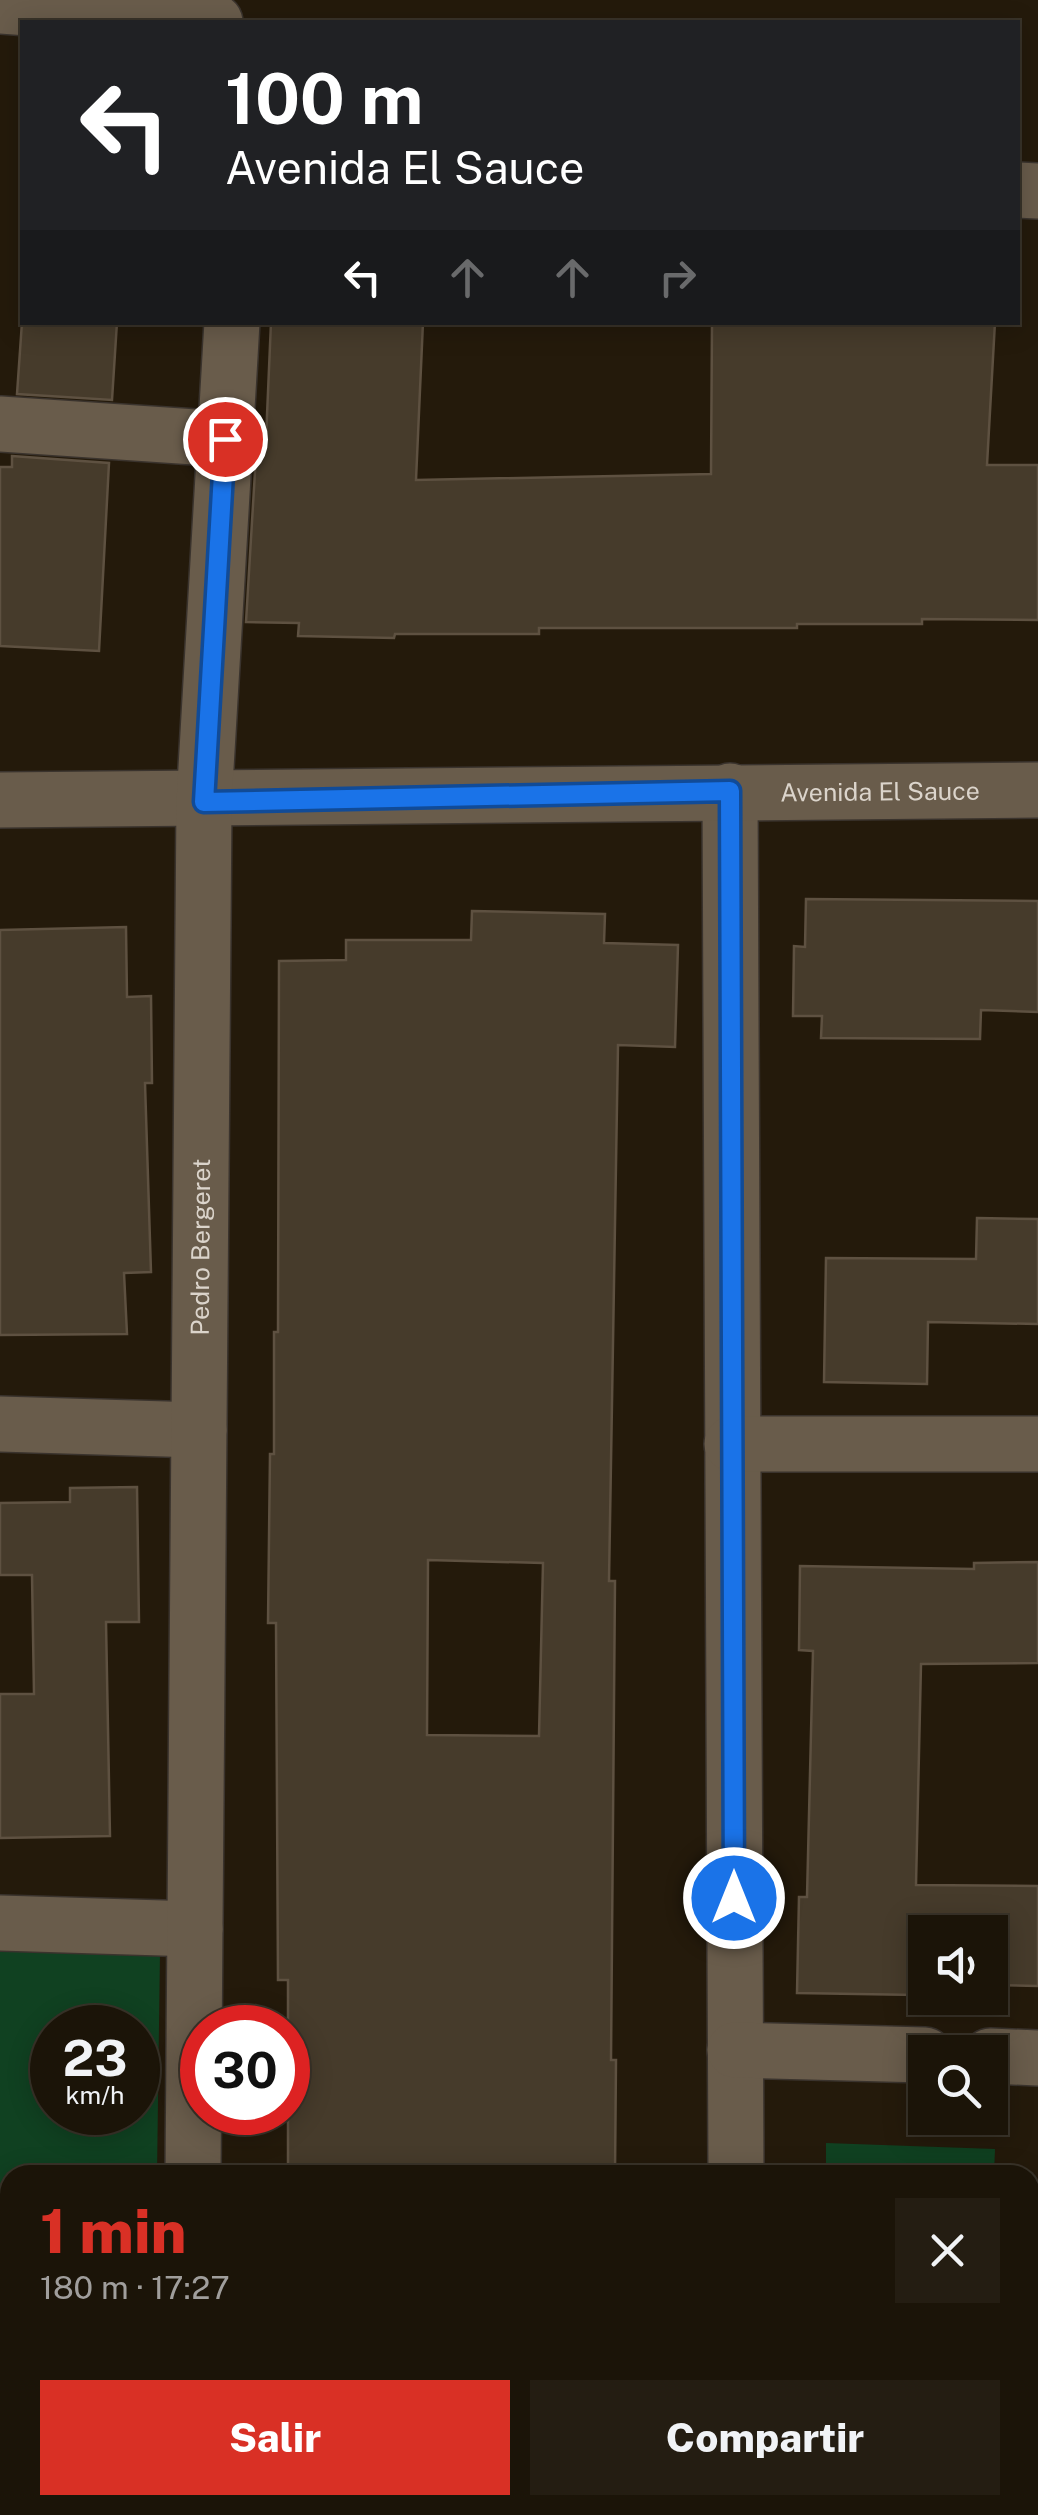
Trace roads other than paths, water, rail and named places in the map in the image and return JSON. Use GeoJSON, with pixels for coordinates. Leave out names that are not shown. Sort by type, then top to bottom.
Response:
{"type":"FeatureCollection","features":[{"type":"Feature","properties":{"kind":"street"},"geometry":{"type":"LineString","coordinates":[[0,6],[188,20]]}},
{"type":"Feature","properties":{"kind":"street","name":"Pedro Bergeret"},"geometry":{"type":"LineString","coordinates":[[192,2165],[204,802],[232,325]]}},
{"type":"Feature","properties":{"kind":"street"},"geometry":{"type":"LineString","coordinates":[[0,424],[225,439]]}},
{"type":"Feature","properties":{"kind":"street","name":"Avenida El Sauce"},"geometry":{"type":"LineString","coordinates":[[0,800],[204,802],[730,791],[1038,790]]}},
{"type":"Feature","properties":{"kind":"street"},"geometry":{"type":"LineString","coordinates":[[730,791],[736,2165]]}},
{"type":"Feature","properties":{"kind":"street"},"geometry":{"type":"LineString","coordinates":[[0,1424],[199,1430]]}},
{"type":"Feature","properties":{"kind":"street"},"geometry":{"type":"LineString","coordinates":[[732,1444],[1038,1444]]}},
{"type":"Feature","properties":{"kind":"street"},"geometry":{"type":"LineString","coordinates":[[0,1924],[195,1929]]}},
{"type":"Feature","properties":{"kind":"street"},"geometry":{"type":"LineString","coordinates":[[735,2050],[908,2055]]}},
{"type":"Feature","properties":{"kind":"street"},"geometry":{"type":"LineString","coordinates":[[1008,2057],[1038,2058]]}}]}
